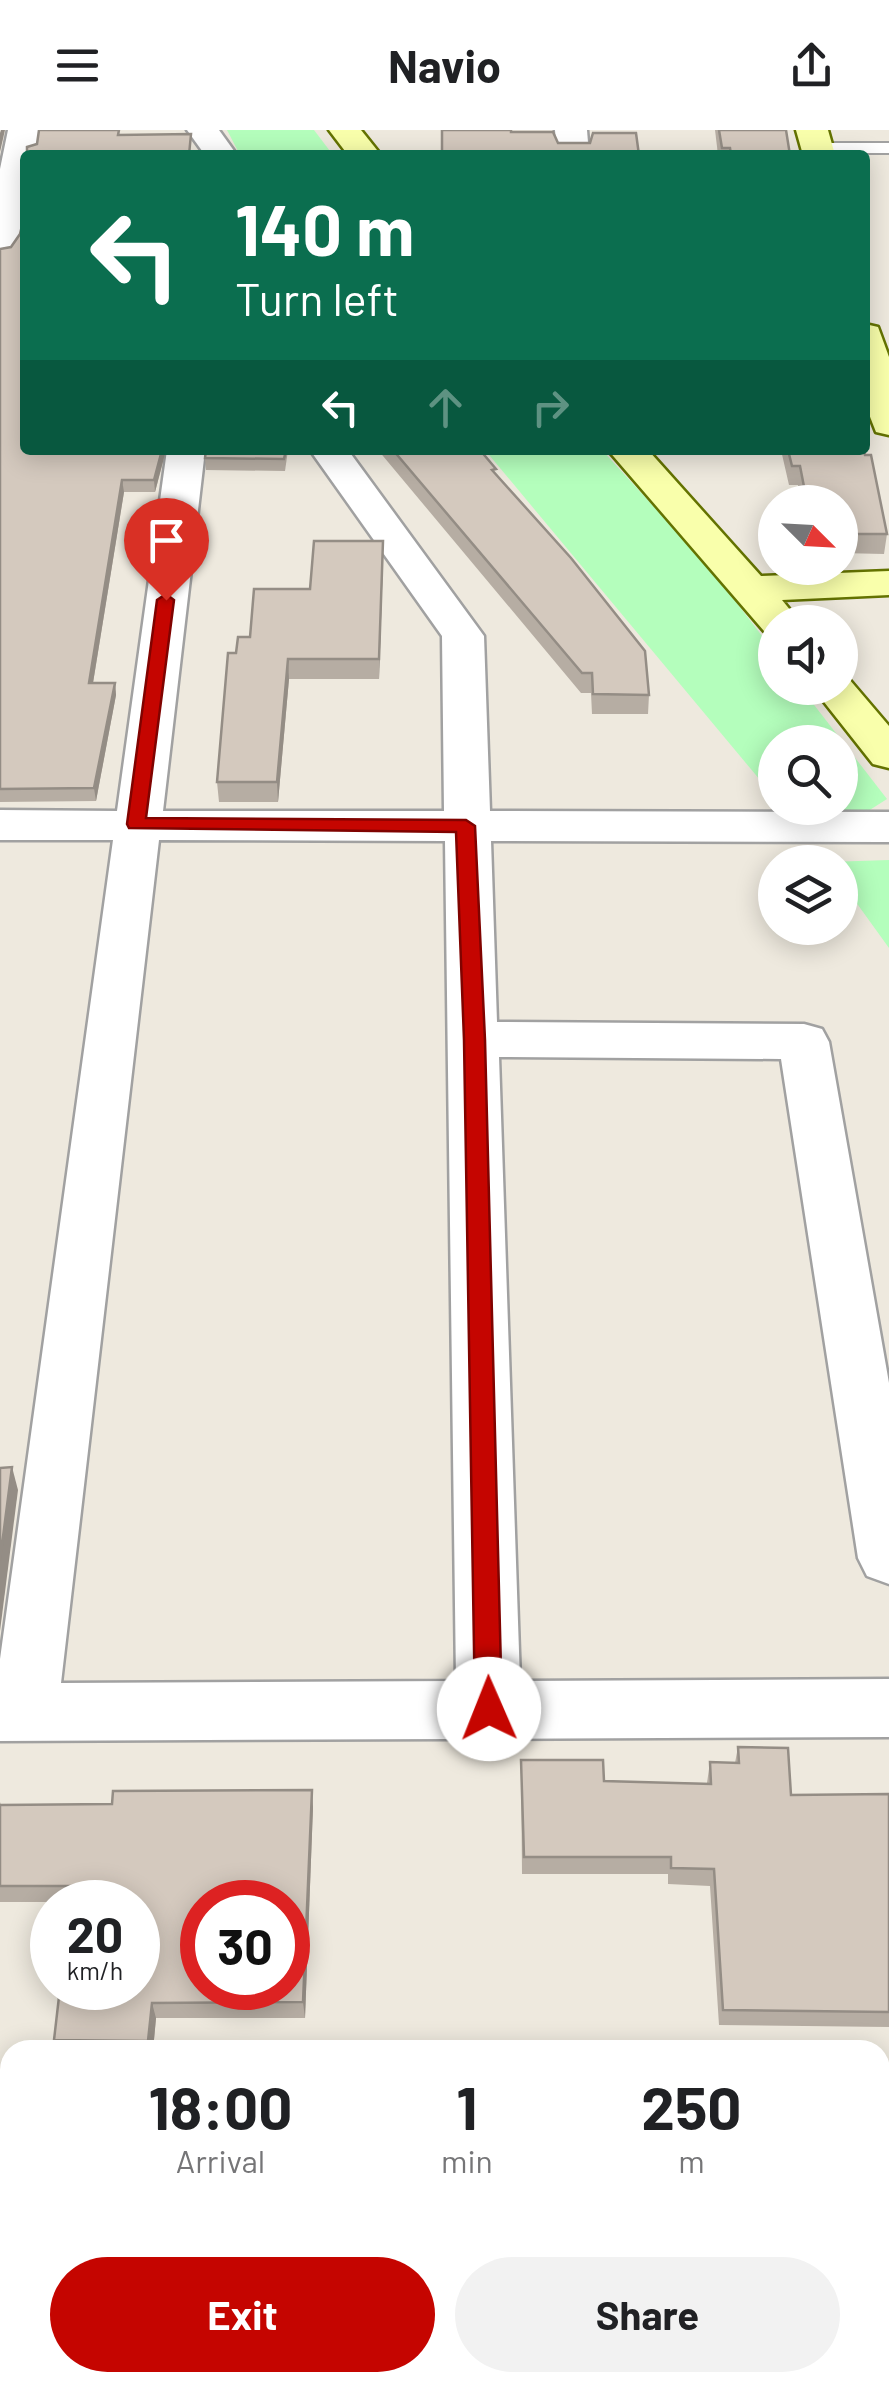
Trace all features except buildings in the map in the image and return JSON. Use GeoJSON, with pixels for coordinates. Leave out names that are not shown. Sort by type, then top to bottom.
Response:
{"type":"FeatureCollection","features":[{"type":"Feature","properties":{"kind":"street"},"geometry":{"type":"LineString","coordinates":[[345,130],[361,150]]}},
{"type":"Feature","properties":{"kind":"street"},"geometry":{"type":"LineString","coordinates":[[0,248],[12,209],[20,156]]}},
{"type":"Feature","properties":{"kind":"street"},"geometry":{"type":"LineString","coordinates":[[870,354],[889,424]]}},
{"type":"Feature","properties":{"kind":"street"},"geometry":{"type":"LineString","coordinates":[[185,455],[13,1712],[889,1708]]}},
{"type":"Feature","properties":{"kind":"street"},"geometry":{"type":"LineString","coordinates":[[333,455],[464,636],[489,1709]]}},
{"type":"Feature","properties":{"kind":"street"},"geometry":{"type":"LineString","coordinates":[[631,455],[766,605]]}},
{"type":"Feature","properties":{"kind":"street"},"geometry":{"type":"LineString","coordinates":[[752,589],[889,583]]}},
{"type":"Feature","properties":{"kind":"street"},"geometry":{"type":"LineString","coordinates":[[848,705],[889,754]]}},
{"type":"Feature","properties":{"kind":"street"},"geometry":{"type":"LineString","coordinates":[[0,824],[889,827]]}},
{"type":"Feature","properties":{"kind":"street"},"geometry":{"type":"LineString","coordinates":[[475,1040],[804,1042],[889,1558]]}},
{"type":"Feature","properties":{"kind":"lane"},"geometry":{"type":"LineString","coordinates":[[816,144],[889,148]]}},
{"type":"Feature","properties":{"kind":"green space"},"geometry":{"type":"Polygon","coordinates":[[[227,130],[314,130],[329,150],[237,150],[227,130]]]}},
{"type":"Feature","properties":{"kind":"green space"},"geometry":{"type":"Polygon","coordinates":[[[489,455],[607,455],[710,568],[758,631],[758,705],[814,705],[830,725],[758,725],[758,778],[489,455]]]}},
{"type":"Feature","properties":{"kind":"green space"},"geometry":{"type":"Polygon","coordinates":[[[858,762],[887,799],[865,813],[858,813],[858,762]]]}},
{"type":"Feature","properties":{"kind":"green space"},"geometry":{"type":"Polygon","coordinates":[[[889,860],[889,948],[858,905],[858,861],[889,860]]]}},
{"type":"Feature","properties":{"kind":"route"},"geometry":{"type":"LineString","coordinates":[[166,600],[136,824],[466,826],[475,1040],[489,1709]]}}]}
